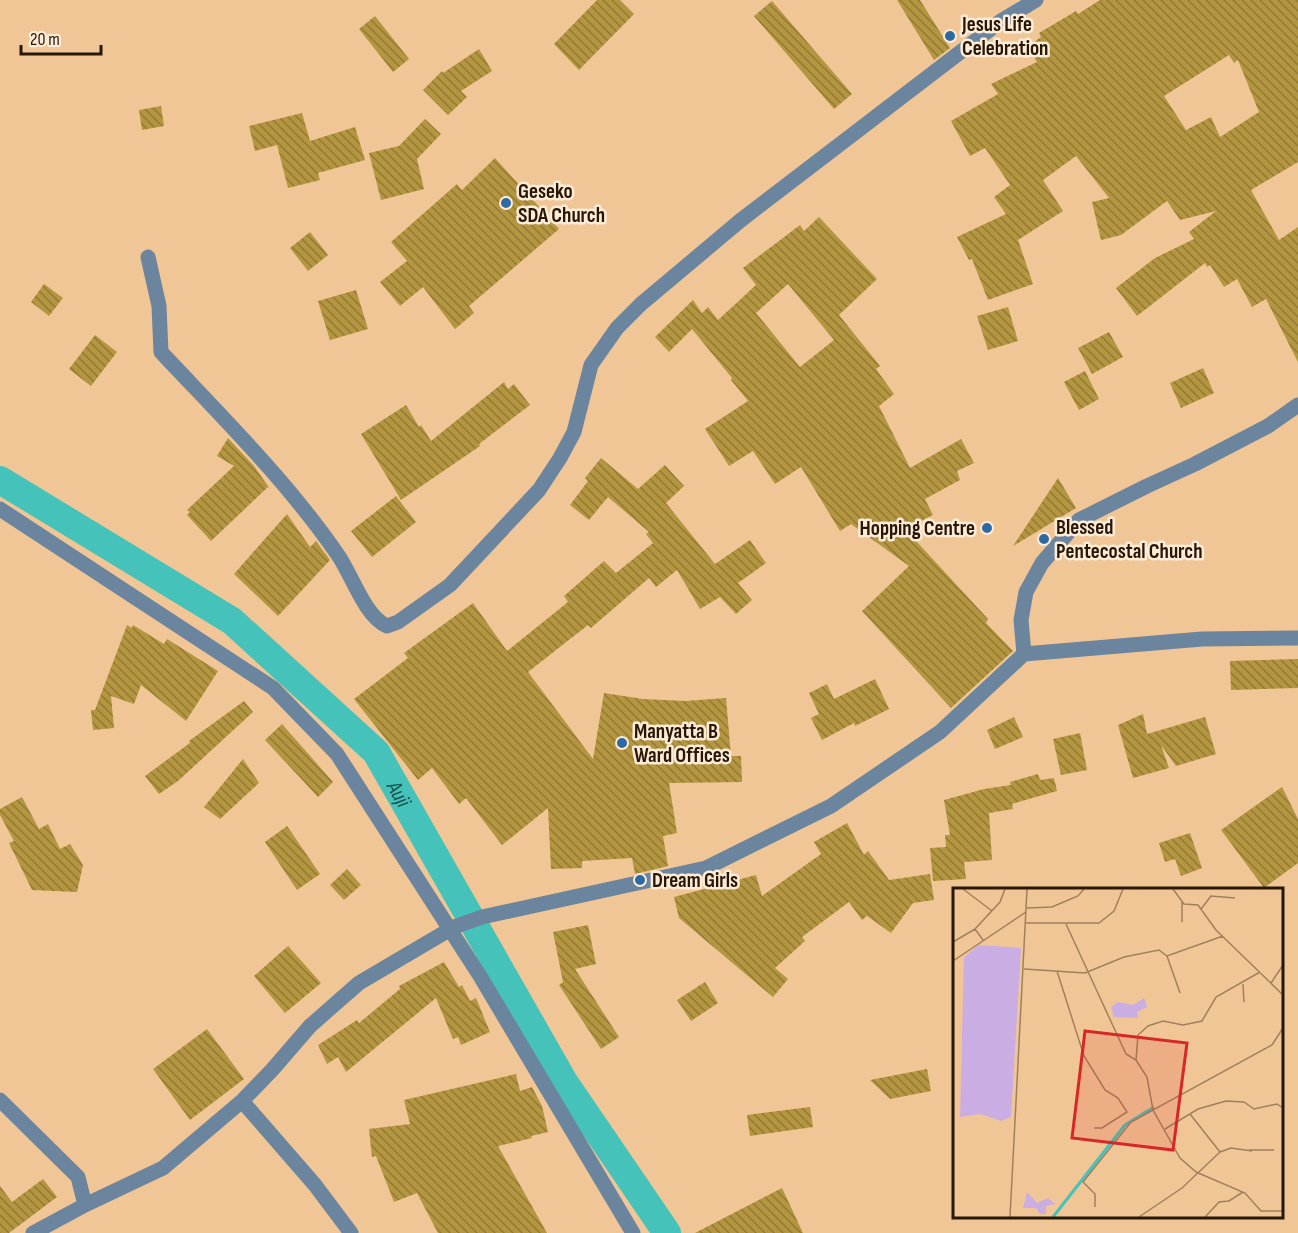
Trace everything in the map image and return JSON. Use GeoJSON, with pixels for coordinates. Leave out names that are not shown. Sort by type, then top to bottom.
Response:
{"type":"FeatureCollection","features":[{"type":"Feature","properties":{"kind":"street"},"geometry":{"type":"LineString","coordinates":[[148,257],[159,306],[161,352],[271,471],[339,556],[370,610],[379,622],[387,626],[398,622],[450,585],[539,490],[574,432],[591,365],[617,327],[675,275],[766,201],[1001,21],[1036,0]]}},
{"type":"Feature","properties":{"kind":"street"},"geometry":{"type":"LineString","coordinates":[[1024,654],[1021,620],[1026,592],[1042,562],[1079,520],[1268,426],[1298,405]]}},
{"type":"Feature","properties":{"kind":"street"},"geometry":{"type":"LineString","coordinates":[[0,509],[273,688],[337,754],[452,928],[633,1233]]}},
{"type":"Feature","properties":{"kind":"street"},"geometry":{"type":"LineString","coordinates":[[33,1233],[163,1168],[242,1101],[310,1026],[359,983],[452,928],[482,917],[706,868],[840,800],[940,732],[1024,654],[1202,639],[1298,638]]}},
{"type":"Feature","properties":{"kind":"street"},"geometry":{"type":"LineString","coordinates":[[0,1100],[78,1177],[85,1205]]}},
{"type":"Feature","properties":{"kind":"street"},"geometry":{"type":"LineString","coordinates":[[242,1101],[315,1185],[351,1233]]}},
{"type":"Feature","properties":{"kind":"building"},"geometry":{"type":"Polygon","coordinates":[[[597,0],[620,0],[634,14],[579,70],[554,44],[597,0]]]}},
{"type":"Feature","properties":{"kind":"building"},"geometry":{"type":"Polygon","coordinates":[[[897,0],[920,0],[950,48],[934,60],[897,0]]]}},
{"type":"Feature","properties":{"kind":"building"},"geometry":{"type":"Polygon","coordinates":[[[1100,0],[1298,0],[1298,162],[1251,190],[1279,240],[1298,227],[1298,362],[1266,299],[1252,307],[1237,279],[1224,287],[1210,265],[1207,267],[1205,263],[1137,316],[1116,288],[1155,258],[1194,239],[1189,232],[1216,211],[1180,220],[1167,201],[1121,235],[1101,240],[1092,202],[1109,198],[1076,156],[1043,180],[1063,211],[1018,240],[1033,284],[988,300],[972,259],[969,260],[957,237],[1006,214],[994,197],[1010,185],[985,148],[970,156],[951,121],[998,94],[991,84],[1037,62],[1027,47],[1041,37],[1039,33],[1076,11],[1078,14],[1100,0]],[[1229,55],[1164,96],[1186,130],[1211,117],[1220,137],[1259,112],[1238,60],[1234,63],[1229,55]]]}},
{"type":"Feature","properties":{"kind":"building"},"geometry":{"type":"Polygon","coordinates":[[[772,1],[852,94],[834,109],[754,16],[772,1]]]}},
{"type":"Feature","properties":{"kind":"building"},"geometry":{"type":"Polygon","coordinates":[[[375,16],[409,59],[393,72],[359,29],[375,16]]]}},
{"type":"Feature","properties":{"kind":"building"},"geometry":{"type":"Polygon","coordinates":[[[479,49],[492,71],[461,91],[467,97],[448,115],[423,90],[442,71],[443,73],[479,49]]]}},
{"type":"Feature","properties":{"kind":"building"},"geometry":{"type":"Polygon","coordinates":[[[161,106],[164,126],[142,130],[139,110],[161,106]]]}},
{"type":"Feature","properties":{"kind":"building"},"geometry":{"type":"Polygon","coordinates":[[[302,113],[310,141],[355,127],[365,160],[318,173],[320,180],[288,188],[277,145],[255,151],[249,126],[302,113]]]}},
{"type":"Feature","properties":{"kind":"building"},"geometry":{"type":"Polygon","coordinates":[[[425,119],[441,134],[417,159],[424,189],[381,200],[369,153],[399,146],[425,119]]]}},
{"type":"Feature","properties":{"kind":"building"},"geometry":{"type":"Polygon","coordinates":[[[495,158],[559,229],[469,306],[474,313],[455,329],[423,287],[400,306],[380,282],[407,261],[391,242],[457,184],[462,190],[495,158]]]}},
{"type":"Feature","properties":{"kind":"building"},"geometry":{"type":"Polygon","coordinates":[[[819,217],[877,279],[839,315],[880,366],[876,369],[894,394],[879,406],[910,468],[961,439],[974,463],[957,471],[960,480],[925,499],[933,515],[905,529],[988,619],[986,623],[1013,651],[951,708],[862,611],[909,566],[851,524],[840,531],[801,467],[775,484],[753,451],[729,466],[705,429],[748,401],[692,329],[669,352],[655,337],[693,300],[702,313],[708,307],[718,320],[756,285],[743,268],[800,225],[804,231],[819,217]],[[788,284],[756,313],[800,367],[834,340],[788,284]]]}},
{"type":"Feature","properties":{"kind":"building"},"geometry":{"type":"Polygon","coordinates":[[[310,232],[328,255],[308,271],[290,248],[310,232]]]}},
{"type":"Feature","properties":{"kind":"building"},"geometry":{"type":"Polygon","coordinates":[[[44,284],[63,298],[49,316],[31,302],[44,284]]]}},
{"type":"Feature","properties":{"kind":"building"},"geometry":{"type":"Polygon","coordinates":[[[356,290],[368,329],[330,340],[318,301],[356,290]]]}},
{"type":"Feature","properties":{"kind":"building"},"geometry":{"type":"Polygon","coordinates":[[[1008,307],[1018,341],[988,350],[977,316],[1008,307]]]}},
{"type":"Feature","properties":{"kind":"building"},"geometry":{"type":"Polygon","coordinates":[[[1109,332],[1123,357],[1092,374],[1078,348],[1109,332]]]}},
{"type":"Feature","properties":{"kind":"building"},"geometry":{"type":"Polygon","coordinates":[[[95,335],[117,352],[91,386],[69,369],[95,335]]]}},
{"type":"Feature","properties":{"kind":"building"},"geometry":{"type":"Polygon","coordinates":[[[1203,368],[1214,393],[1181,408],[1170,383],[1203,368]]]}},
{"type":"Feature","properties":{"kind":"building"},"geometry":{"type":"Polygon","coordinates":[[[1085,371],[1099,399],[1079,410],[1064,382],[1085,371]]]}},
{"type":"Feature","properties":{"kind":"building"},"geometry":{"type":"Polygon","coordinates":[[[504,382],[508,389],[514,384],[530,405],[479,444],[480,446],[401,500],[361,434],[406,405],[419,427],[421,425],[431,441],[504,382]]]}},
{"type":"Feature","properties":{"kind":"building"},"geometry":{"type":"Polygon","coordinates":[[[228,438],[254,466],[270,489],[268,487],[211,541],[187,515],[190,512],[187,510],[234,466],[217,456],[228,438]]]}},
{"type":"Feature","properties":{"kind":"building"},"geometry":{"type":"Polygon","coordinates":[[[601,458],[638,489],[665,465],[684,486],[666,503],[715,564],[750,540],[766,563],[738,583],[752,600],[736,614],[720,597],[700,609],[677,570],[656,587],[649,578],[591,628],[588,625],[528,672],[593,759],[604,693],[643,699],[685,701],[726,698],[731,756],[741,756],[742,782],[669,783],[677,833],[663,836],[668,866],[635,874],[632,858],[582,861],[582,868],[551,869],[548,808],[502,845],[466,798],[459,804],[432,768],[418,780],[354,699],[408,658],[404,653],[473,603],[507,651],[568,602],[564,596],[604,561],[616,573],[653,543],[646,534],[649,532],[608,497],[589,520],[570,505],[588,481],[585,478],[601,458]]]}},
{"type":"Feature","properties":{"kind":"building"},"geometry":{"type":"Polygon","coordinates":[[[1058,478],[1076,508],[1013,546],[1058,478]]]}},
{"type":"Feature","properties":{"kind":"building"},"geometry":{"type":"Polygon","coordinates":[[[396,496],[416,522],[372,557],[351,531],[396,496]]]}},
{"type":"Feature","properties":{"kind":"building"},"geometry":{"type":"Polygon","coordinates":[[[287,514],[310,547],[316,541],[330,560],[278,616],[234,574],[287,514]]]}},
{"type":"Feature","properties":{"kind":"building"},"geometry":{"type":"Polygon","coordinates":[[[127,625],[132,628],[133,625],[164,644],[167,639],[218,671],[186,721],[141,685],[134,704],[111,696],[114,728],[93,730],[91,710],[95,710],[127,625]]]}},
{"type":"Feature","properties":{"kind":"building"},"geometry":{"type":"Polygon","coordinates":[[[1298,659],[1298,688],[1231,690],[1230,661],[1298,659]]]}},
{"type":"Feature","properties":{"kind":"building"},"geometry":{"type":"Polygon","coordinates":[[[875,679],[889,709],[855,726],[854,723],[822,740],[811,718],[819,714],[809,693],[827,684],[834,699],[875,679]]]}},
{"type":"Feature","properties":{"kind":"building"},"geometry":{"type":"Polygon","coordinates":[[[244,701],[253,712],[178,781],[159,794],[145,776],[244,701]]]}},
{"type":"Feature","properties":{"kind":"building"},"geometry":{"type":"Polygon","coordinates":[[[1143,714],[1147,734],[1205,717],[1216,754],[1176,766],[1161,745],[1169,768],[1133,778],[1118,725],[1143,714]]]}},
{"type":"Feature","properties":{"kind":"building"},"geometry":{"type":"Polygon","coordinates":[[[1014,717],[1023,737],[995,749],[987,730],[1014,717]]]}},
{"type":"Feature","properties":{"kind":"building"},"geometry":{"type":"Polygon","coordinates":[[[282,724],[333,782],[318,797],[265,740],[282,724]]]}},
{"type":"Feature","properties":{"kind":"building"},"geometry":{"type":"Polygon","coordinates":[[[1080,733],[1087,770],[1061,775],[1053,739],[1080,733]]]}},
{"type":"Feature","properties":{"kind":"building"},"geometry":{"type":"Polygon","coordinates":[[[243,759],[259,783],[220,819],[204,807],[243,759]]]}},
{"type":"Feature","properties":{"kind":"building"},"geometry":{"type":"Polygon","coordinates":[[[1038,774],[1040,780],[1054,778],[1057,791],[1012,804],[1013,809],[989,813],[992,860],[964,862],[966,879],[933,881],[930,848],[946,847],[945,835],[950,835],[944,800],[984,789],[1011,785],[1010,782],[1038,774]]]}},
{"type":"Feature","properties":{"kind":"building"},"geometry":{"type":"Polygon","coordinates":[[[1282,787],[1298,819],[1298,863],[1264,888],[1221,830],[1282,787]]]}},
{"type":"Feature","properties":{"kind":"building"},"geometry":{"type":"Polygon","coordinates":[[[22,797],[39,829],[48,824],[60,849],[70,844],[83,865],[77,892],[32,890],[9,843],[14,841],[0,815],[0,809],[22,797]]]}},
{"type":"Feature","properties":{"kind":"building"},"geometry":{"type":"Polygon","coordinates":[[[847,823],[864,855],[868,851],[889,880],[930,874],[934,900],[913,903],[891,933],[867,916],[862,920],[849,902],[802,937],[805,941],[775,968],[788,979],[773,997],[679,918],[674,897],[756,875],[762,896],[821,854],[814,842],[847,823]]]}},
{"type":"Feature","properties":{"kind":"building"},"geometry":{"type":"Polygon","coordinates":[[[287,826],[320,874],[297,890],[265,842],[287,826]]]}},
{"type":"Feature","properties":{"kind":"building"},"geometry":{"type":"Polygon","coordinates":[[[1190,833],[1202,868],[1181,876],[1175,859],[1165,862],[1159,843],[1190,833]]]}},
{"type":"Feature","properties":{"kind":"building"},"geometry":{"type":"Polygon","coordinates":[[[347,869],[361,885],[344,900],[330,885],[347,869]]]}},
{"type":"Feature","properties":{"kind":"building"},"geometry":{"type":"Polygon","coordinates":[[[588,925],[596,964],[575,969],[619,1037],[601,1049],[559,985],[563,982],[553,932],[588,925]]]}},
{"type":"Feature","properties":{"kind":"building"},"geometry":{"type":"Polygon","coordinates":[[[288,946],[321,983],[285,1013],[254,976],[288,946]]]}},
{"type":"Feature","properties":{"kind":"building"},"geometry":{"type":"Polygon","coordinates":[[[444,962],[459,987],[462,985],[470,1001],[476,998],[490,1032],[461,1045],[458,1037],[453,1039],[436,998],[346,1072],[338,1057],[327,1064],[318,1045],[357,1020],[359,1023],[400,989],[399,986],[444,962]]]}},
{"type":"Feature","properties":{"kind":"building"},"geometry":{"type":"Polygon","coordinates":[[[705,982],[718,1003],[691,1021],[677,1000],[705,982]]]}},
{"type":"Feature","properties":{"kind":"building"},"geometry":{"type":"Polygon","coordinates":[[[207,1029],[244,1079],[190,1120],[153,1069],[207,1029]]]}},
{"type":"Feature","properties":{"kind":"building"},"geometry":{"type":"Polygon","coordinates":[[[927,1069],[931,1091],[890,1099],[870,1080],[927,1069]]]}},
{"type":"Feature","properties":{"kind":"building"},"geometry":{"type":"Polygon","coordinates":[[[516,1074],[520,1091],[532,1087],[542,1106],[548,1132],[498,1146],[547,1233],[438,1233],[417,1193],[394,1202],[376,1156],[372,1157],[369,1129],[410,1124],[404,1100],[516,1074]]]}},
{"type":"Feature","properties":{"kind":"building"},"geometry":{"type":"Polygon","coordinates":[[[810,1107],[813,1127],[750,1136],[747,1115],[810,1107]]]}},
{"type":"Feature","properties":{"kind":"building"},"geometry":{"type":"Polygon","coordinates":[[[43,1179],[57,1197],[9,1233],[0,1233],[0,1186],[12,1202],[43,1179]]]}},
{"type":"Feature","properties":{"kind":"building"},"geometry":{"type":"Polygon","coordinates":[[[782,1188],[803,1233],[695,1233],[782,1188]]]}},
{"type":"Feature","properties":{"kind":"waterway","name":"Auji"},"geometry":{"type":"LineString","coordinates":[[0,480],[232,621],[376,752],[564,1082],[667,1233]]}},
{"type":"Feature","properties":{"kind":"place","name":"Jesus Life Celebration"},"geometry":{"type":"Point","coordinates":[950,36]}},
{"type":"Feature","properties":{"kind":"place","name":"Geseko SDA Church"},"geometry":{"type":"Point","coordinates":[506,203]}},
{"type":"Feature","properties":{"kind":"place","name":"Hopping Centre"},"geometry":{"type":"Point","coordinates":[987,528]}},
{"type":"Feature","properties":{"kind":"place","name":"Blessed Pentecostal Church"},"geometry":{"type":"Point","coordinates":[1044,539]}},
{"type":"Feature","properties":{"kind":"place","name":"Manyatta B Ward Offices"},"geometry":{"type":"Point","coordinates":[622,743]}},
{"type":"Feature","properties":{"kind":"place","name":"Dream Girls"},"geometry":{"type":"Point","coordinates":[640,880]}}]}
